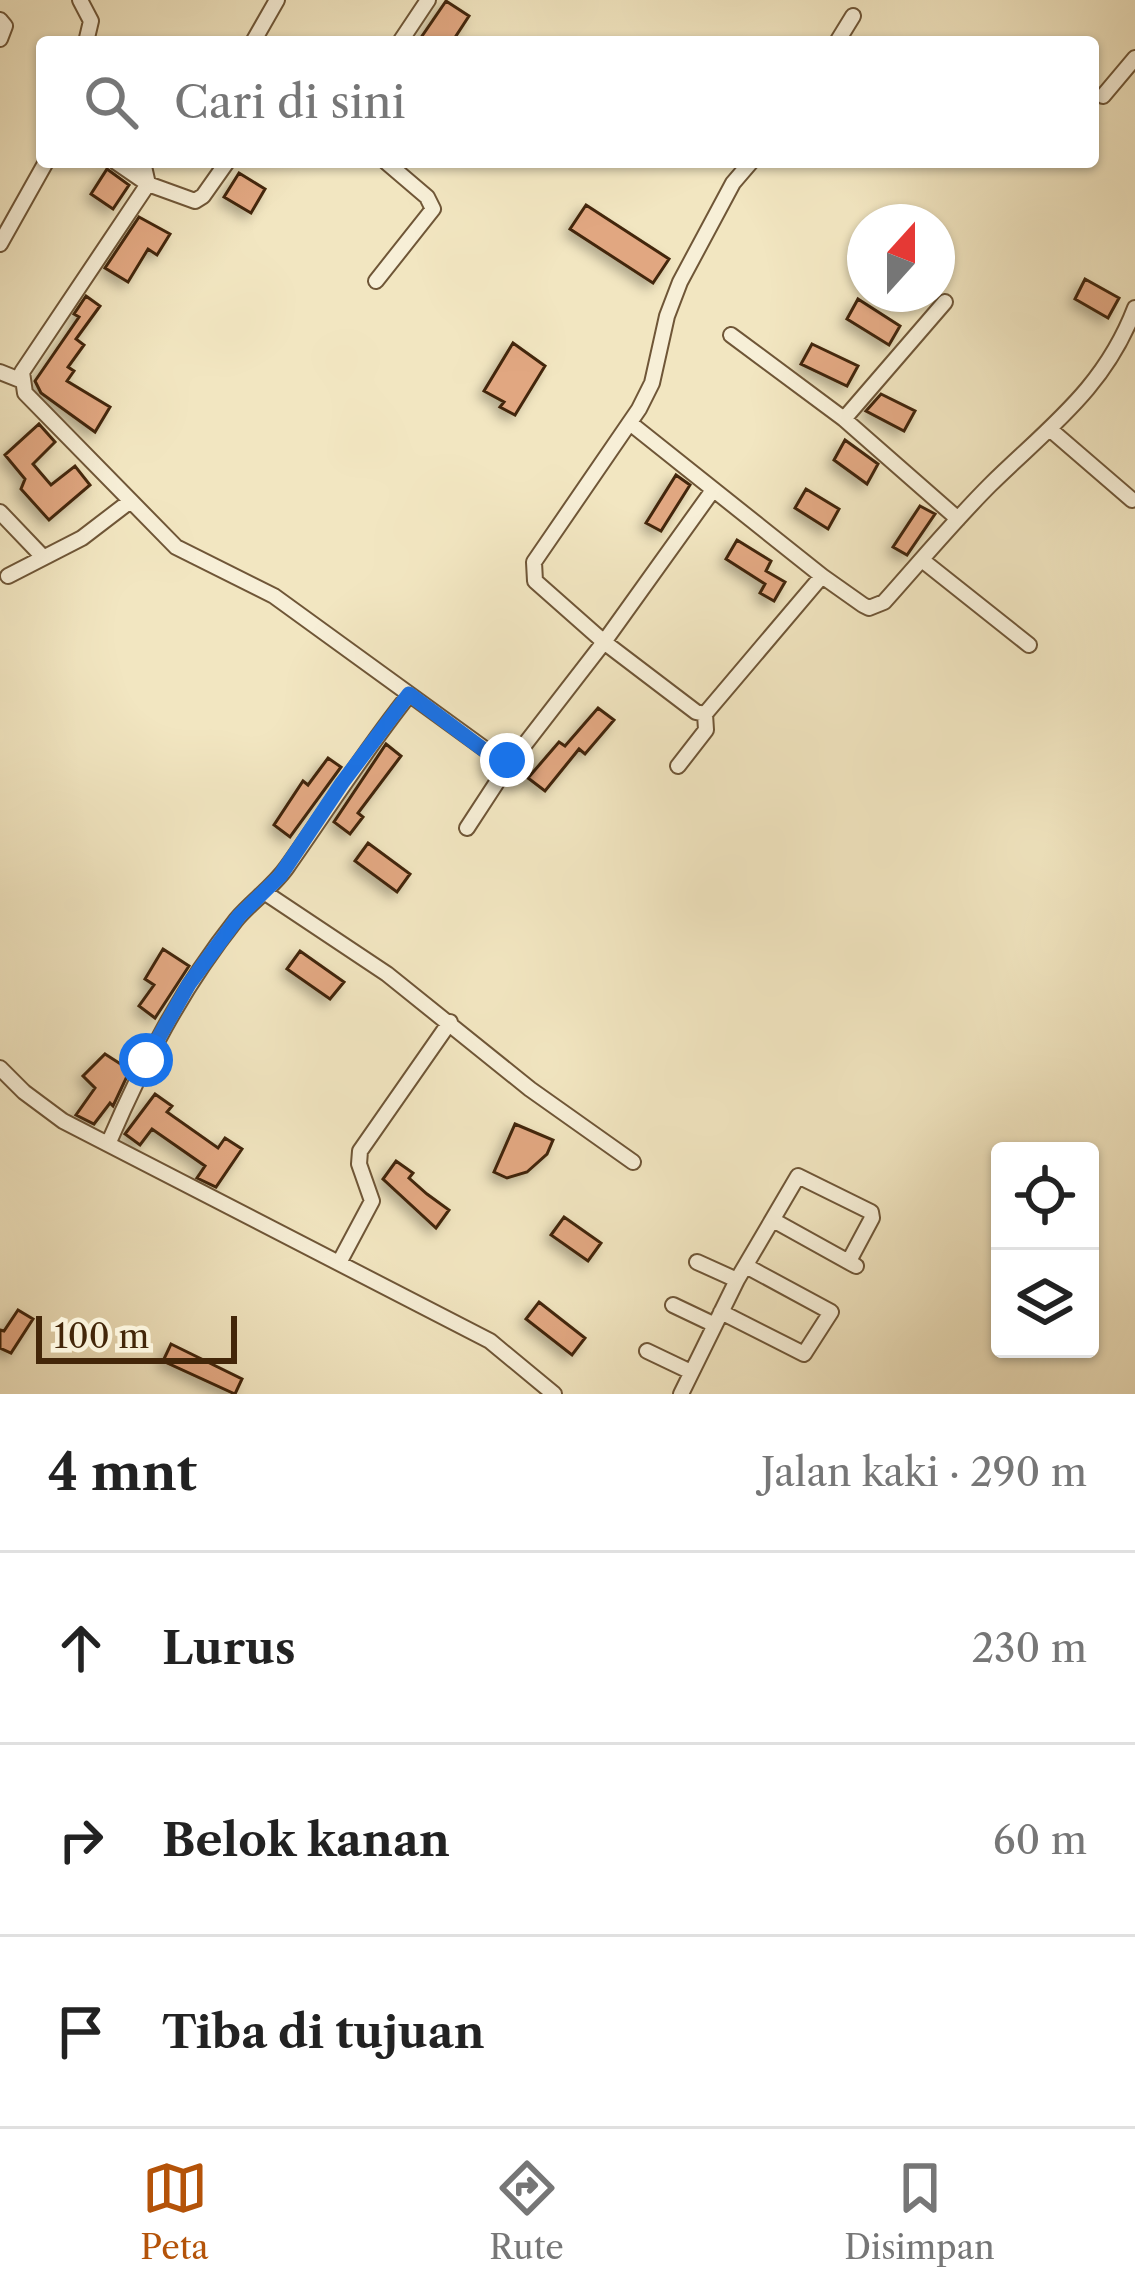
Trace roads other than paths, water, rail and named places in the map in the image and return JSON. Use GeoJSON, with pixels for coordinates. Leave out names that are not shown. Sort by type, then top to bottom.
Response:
{"type":"FeatureCollection","features":[{"type":"Feature","properties":{"kind":"street"},"geometry":{"type":"LineString","coordinates":[[80,0],[91,21],[87,36]]}},
{"type":"Feature","properties":{"kind":"street"},"geometry":{"type":"LineString","coordinates":[[256,36],[277,0]]}},
{"type":"Feature","properties":{"kind":"street"},"geometry":{"type":"LineString","coordinates":[[404,36],[428,0]]}},
{"type":"Feature","properties":{"kind":"street"},"geometry":{"type":"LineString","coordinates":[[841,36],[853,16]]}},
{"type":"Feature","properties":{"kind":"street"},"geometry":{"type":"LineString","coordinates":[[0,20],[5,26],[0,39]]}},
{"type":"Feature","properties":{"kind":"street"},"geometry":{"type":"LineString","coordinates":[[1103,96],[1135,58]]}},
{"type":"Feature","properties":{"kind":"street"},"geometry":{"type":"LineString","coordinates":[[0,244],[43,168]]}},
{"type":"Feature","properties":{"kind":"street"},"geometry":{"type":"LineString","coordinates":[[125,168],[148,184],[195,201],[223,168]]}},
{"type":"Feature","properties":{"kind":"street"},"geometry":{"type":"LineString","coordinates":[[20,380],[148,184],[144,168]]}},
{"type":"Feature","properties":{"kind":"street"},"geometry":{"type":"LineString","coordinates":[[376,281],[433,208],[393,168]]}},
{"type":"Feature","properties":{"kind":"street"},"geometry":{"type":"LineString","coordinates":[[705,714],[604,642],[547,594],[535,581],[533,569],[652,382],[680,282],[733,183],[746,168]]}},
{"type":"Feature","properties":{"kind":"street"},"geometry":{"type":"LineString","coordinates":[[630,423],[869,608],[884,602],[958,519],[1052,431],[1108,363],[1135,308]]}},
{"type":"Feature","properties":{"kind":"street"},"geometry":{"type":"LineString","coordinates":[[844,419],[936,312]]}},
{"type":"Feature","properties":{"kind":"street"},"geometry":{"type":"LineString","coordinates":[[731,335],[844,419],[958,519]]}},
{"type":"Feature","properties":{"kind":"street"},"geometry":{"type":"LineString","coordinates":[[0,371],[20,380],[25,393],[176,547],[274,596],[492,756],[507,760],[514,756]]}},
{"type":"Feature","properties":{"kind":"street"},"geometry":{"type":"LineString","coordinates":[[1052,431],[1132,500]]}},
{"type":"Feature","properties":{"kind":"street"},"geometry":{"type":"LineString","coordinates":[[467,828],[514,756],[604,642],[713,490]]}},
{"type":"Feature","properties":{"kind":"street"},"geometry":{"type":"LineString","coordinates":[[8,576],[134,507]]}},
{"type":"Feature","properties":{"kind":"street"},"geometry":{"type":"LineString","coordinates":[[2,517],[43,557]]}},
{"type":"Feature","properties":{"kind":"street"},"geometry":{"type":"LineString","coordinates":[[922,560],[1028,645]]}},
{"type":"Feature","properties":{"kind":"street"},"geometry":{"type":"LineString","coordinates":[[678,766],[706,730],[705,714],[822,576]]}},
{"type":"Feature","properties":{"kind":"street"},"geometry":{"type":"LineString","coordinates":[[109,1142],[146,1060],[189,984],[239,916],[280,876],[409,694]]}},
{"type":"Feature","properties":{"kind":"street"},"geometry":{"type":"LineString","coordinates":[[264,892],[387,974],[530,1089],[633,1162]]}},
{"type":"Feature","properties":{"kind":"street"},"geometry":{"type":"LineString","coordinates":[[340,1261],[372,1202],[359,1164],[360,1151],[450,1022]]}},
{"type":"Feature","properties":{"kind":"street"},"geometry":{"type":"LineString","coordinates":[[0,1068],[52,1114],[490,1341],[554,1394]]}},
{"type":"Feature","properties":{"kind":"street"},"geometry":{"type":"LineString","coordinates":[[681,1394],[737,1280],[798,1175],[871,1212],[872,1217],[852,1264],[772,1220]]}},
{"type":"Feature","properties":{"kind":"street"},"geometry":{"type":"LineString","coordinates":[[697,1262],[737,1280]]}},
{"type":"Feature","properties":{"kind":"street"},"geometry":{"type":"LineString","coordinates":[[674,1304],[804,1354],[831,1312],[746,1266]]}},
{"type":"Feature","properties":{"kind":"street"},"geometry":{"type":"LineString","coordinates":[[646,1352],[691,1372]]}}]}
